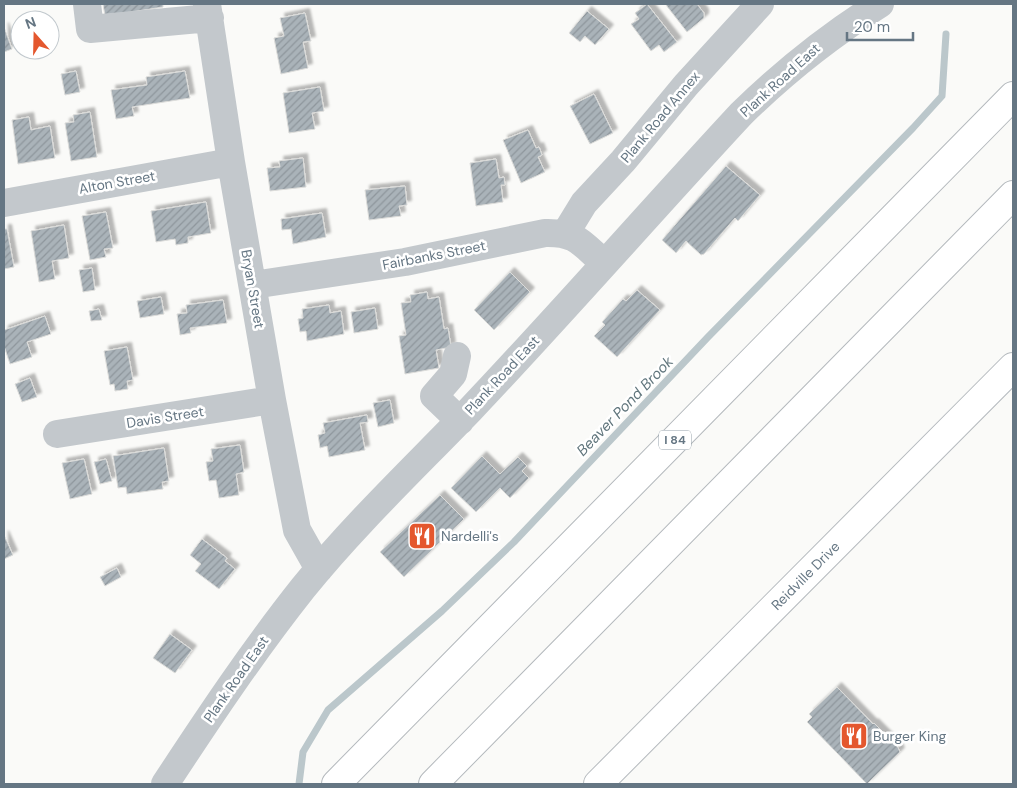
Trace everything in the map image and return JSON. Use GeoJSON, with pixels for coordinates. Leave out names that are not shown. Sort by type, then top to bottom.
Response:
{"type":"FeatureCollection","features":[{"type":"Feature","properties":{"kind":"main road","name":"I 84"},"geometry":{"type":"LineString","coordinates":[[336,784],[1013,96]]}},
{"type":"Feature","properties":{"kind":"main road"},"geometry":{"type":"LineString","coordinates":[[433,784],[1013,195]]}},
{"type":"Feature","properties":{"kind":"main road","name":"Reidville Drive"},"geometry":{"type":"LineString","coordinates":[[598,784],[1013,367]]}},
{"type":"Feature","properties":{"kind":"street"},"geometry":{"type":"LineString","coordinates":[[87,4],[90,29],[208,11]]}},
{"type":"Feature","properties":{"kind":"street","name":"Plank Road Annex"},"geometry":{"type":"LineString","coordinates":[[565,234],[584,203],[623,161],[686,85],[760,4]]}},
{"type":"Feature","properties":{"kind":"street","name":"Plank Road East"},"geometry":{"type":"LineString","coordinates":[[165,784],[251,655],[319,569],[460,420],[708,148],[767,88],[821,44],[880,4]]}},
{"type":"Feature","properties":{"kind":"street","name":"Bryan Street"},"geometry":{"type":"LineString","coordinates":[[208,11],[231,162],[272,400],[297,530],[319,569]]}},
{"type":"Feature","properties":{"kind":"street","name":"Alton Street"},"geometry":{"type":"LineString","coordinates":[[4,203],[231,162]]}},
{"type":"Feature","properties":{"kind":"street","name":"Fairbanks Street"},"geometry":{"type":"LineString","coordinates":[[253,285],[405,262],[545,233],[561,232],[565,234]]}},
{"type":"Feature","properties":{"kind":"street"},"geometry":{"type":"LineString","coordinates":[[565,234],[574,237],[604,264]]}},
{"type":"Feature","properties":{"kind":"street"},"geometry":{"type":"LineString","coordinates":[[457,356],[453,374],[428,388],[460,420]]}},
{"type":"Feature","properties":{"kind":"street","name":"Davis Street"},"geometry":{"type":"LineString","coordinates":[[57,434],[272,400]]}},
{"type":"Feature","properties":{"kind":"building"},"geometry":{"type":"Polygon","coordinates":[[[103,4],[163,4],[163,7],[105,16],[103,4]]]}},
{"type":"Feature","properties":{"kind":"building"},"geometry":{"type":"Polygon","coordinates":[[[647,4],[677,42],[664,52],[659,45],[651,51],[631,24],[639,19],[635,13],[647,4]]]}},
{"type":"Feature","properties":{"kind":"building"},"geometry":{"type":"Polygon","coordinates":[[[697,4],[704,13],[704,18],[687,32],[666,5],[697,4]]]}},
{"type":"Feature","properties":{"kind":"building"},"geometry":{"type":"Polygon","coordinates":[[[587,11],[609,29],[595,45],[585,36],[580,42],[569,33],[587,11]]]}},
{"type":"Feature","properties":{"kind":"building"},"geometry":{"type":"Polygon","coordinates":[[[305,13],[311,41],[303,42],[308,68],[281,74],[274,38],[284,36],[280,18],[305,13]]]}},
{"type":"Feature","properties":{"kind":"building"},"geometry":{"type":"Polygon","coordinates":[[[4,27],[10,44],[10,50],[4,52],[4,27]]]}},
{"type":"Feature","properties":{"kind":"building"},"geometry":{"type":"Polygon","coordinates":[[[76,71],[80,92],[65,95],[61,74],[76,71]]]}},
{"type":"Feature","properties":{"kind":"building"},"geometry":{"type":"Polygon","coordinates":[[[185,71],[190,98],[132,107],[134,116],[116,119],[111,90],[147,85],[146,77],[185,71]]]}},
{"type":"Feature","properties":{"kind":"building"},"geometry":{"type":"Polygon","coordinates":[[[320,87],[324,111],[312,113],[315,129],[289,133],[283,93],[320,87]]]}},
{"type":"Feature","properties":{"kind":"building"},"geometry":{"type":"Polygon","coordinates":[[[594,94],[613,133],[590,144],[570,106],[594,94]]]}},
{"type":"Feature","properties":{"kind":"building"},"geometry":{"type":"Polygon","coordinates":[[[90,112],[97,157],[71,161],[65,123],[74,122],[73,115],[90,112]]]}},
{"type":"Feature","properties":{"kind":"building"},"geometry":{"type":"Polygon","coordinates":[[[29,117],[31,130],[50,126],[55,158],[18,164],[12,120],[29,117]]]}},
{"type":"Feature","properties":{"kind":"building"},"geometry":{"type":"Polygon","coordinates":[[[528,130],[536,148],[539,147],[542,155],[538,157],[545,172],[521,183],[503,140],[528,130]]]}},
{"type":"Feature","properties":{"kind":"building"},"geometry":{"type":"Polygon","coordinates":[[[303,158],[306,187],[270,191],[267,168],[280,167],[279,161],[303,158]]]}},
{"type":"Feature","properties":{"kind":"building"},"geometry":{"type":"Polygon","coordinates":[[[496,159],[499,178],[504,177],[505,185],[501,185],[503,202],[476,206],[470,163],[496,159]]]}},
{"type":"Feature","properties":{"kind":"building"},"geometry":{"type":"Polygon","coordinates":[[[726,166],[760,195],[738,221],[735,218],[704,254],[701,255],[686,241],[676,253],[662,240],[726,166]]]}},
{"type":"Feature","properties":{"kind":"building"},"geometry":{"type":"Polygon","coordinates":[[[405,186],[407,205],[399,206],[401,216],[369,220],[365,190],[405,186]]]}},
{"type":"Feature","properties":{"kind":"building"},"geometry":{"type":"Polygon","coordinates":[[[206,202],[211,233],[188,237],[188,243],[176,245],[175,239],[156,242],[151,211],[206,202]]]}},
{"type":"Feature","properties":{"kind":"building"},"geometry":{"type":"Polygon","coordinates":[[[106,212],[113,248],[104,249],[106,257],[90,260],[82,216],[106,212]]]}},
{"type":"Feature","properties":{"kind":"building"},"geometry":{"type":"Polygon","coordinates":[[[322,213],[326,237],[293,244],[291,229],[282,230],[281,219],[322,213]]]}},
{"type":"Feature","properties":{"kind":"building"},"geometry":{"type":"Polygon","coordinates":[[[64,225],[69,258],[52,261],[55,279],[39,282],[31,231],[64,225]]]}},
{"type":"Feature","properties":{"kind":"building"},"geometry":{"type":"Polygon","coordinates":[[[4,229],[7,229],[14,267],[4,269],[4,229]]]}},
{"type":"Feature","properties":{"kind":"building"},"geometry":{"type":"Polygon","coordinates":[[[92,268],[95,290],[83,292],[79,270],[92,268]]]}},
{"type":"Feature","properties":{"kind":"building"},"geometry":{"type":"Polygon","coordinates":[[[510,272],[530,292],[494,330],[474,310],[510,272]]]}},
{"type":"Feature","properties":{"kind":"building"},"geometry":{"type":"Polygon","coordinates":[[[637,290],[660,310],[617,357],[594,336],[605,325],[602,322],[623,299],[626,301],[637,290]]]}},
{"type":"Feature","properties":{"kind":"building"},"geometry":{"type":"Polygon","coordinates":[[[427,292],[428,299],[439,297],[444,329],[448,328],[451,347],[436,350],[439,368],[405,374],[399,336],[406,335],[401,303],[411,302],[410,295],[427,292]]]}},
{"type":"Feature","properties":{"kind":"building"},"geometry":{"type":"Polygon","coordinates":[[[161,297],[164,314],[140,318],[137,301],[161,297]]]}},
{"type":"Feature","properties":{"kind":"building"},"geometry":{"type":"Polygon","coordinates":[[[223,300],[227,323],[190,328],[191,333],[180,335],[177,314],[187,313],[186,305],[223,300]]]}},
{"type":"Feature","properties":{"kind":"building"},"geometry":{"type":"Polygon","coordinates":[[[329,305],[330,313],[341,311],[344,334],[307,341],[306,331],[300,332],[298,319],[303,318],[302,309],[329,305]]]}},
{"type":"Feature","properties":{"kind":"building"},"geometry":{"type":"Polygon","coordinates":[[[375,308],[378,329],[354,333],[351,312],[375,308]]]}},
{"type":"Feature","properties":{"kind":"building"},"geometry":{"type":"Polygon","coordinates":[[[99,309],[102,320],[91,321],[89,311],[99,309]]]}},
{"type":"Feature","properties":{"kind":"building"},"geometry":{"type":"Polygon","coordinates":[[[45,316],[51,334],[27,342],[32,357],[10,364],[4,346],[4,330],[45,316]]]}},
{"type":"Feature","properties":{"kind":"building"},"geometry":{"type":"Polygon","coordinates":[[[127,347],[133,380],[127,381],[128,389],[115,391],[114,384],[110,385],[104,351],[127,347]]]}},
{"type":"Feature","properties":{"kind":"building"},"geometry":{"type":"Polygon","coordinates":[[[30,378],[37,397],[22,402],[15,384],[30,378]]]}},
{"type":"Feature","properties":{"kind":"building"},"geometry":{"type":"Polygon","coordinates":[[[390,400],[394,423],[378,427],[373,403],[390,400]]]}},
{"type":"Feature","properties":{"kind":"building"},"geometry":{"type":"Polygon","coordinates":[[[367,415],[368,422],[360,423],[365,450],[329,457],[327,446],[320,448],[318,435],[325,433],[323,423],[367,415]]]}},
{"type":"Feature","properties":{"kind":"building"},"geometry":{"type":"Polygon","coordinates":[[[240,445],[244,472],[236,474],[239,495],[219,498],[216,480],[209,481],[206,462],[213,461],[211,449],[240,445]]]}},
{"type":"Feature","properties":{"kind":"building"},"geometry":{"type":"Polygon","coordinates":[[[164,448],[169,481],[162,482],[163,489],[127,494],[126,487],[118,488],[113,456],[164,448]]]}},
{"type":"Feature","properties":{"kind":"building"},"geometry":{"type":"Polygon","coordinates":[[[482,456],[500,474],[518,457],[527,466],[522,471],[529,478],[510,498],[500,488],[476,512],[451,488],[482,456]]]}},
{"type":"Feature","properties":{"kind":"building"},"geometry":{"type":"Polygon","coordinates":[[[84,459],[92,494],[70,499],[62,463],[84,459]]]}},
{"type":"Feature","properties":{"kind":"building"},"geometry":{"type":"Polygon","coordinates":[[[106,459],[112,481],[100,484],[94,462],[106,459]]]}},
{"type":"Feature","properties":{"kind":"building","name":"Nardelli's"},"geometry":{"type":"Polygon","coordinates":[[[440,495],[464,519],[404,577],[380,552],[440,495]]]}},
{"type":"Feature","properties":{"kind":"building"},"geometry":{"type":"Polygon","coordinates":[[[4,535],[13,555],[4,559],[4,535]]]}},
{"type":"Feature","properties":{"kind":"building"},"geometry":{"type":"Polygon","coordinates":[[[202,539],[227,558],[225,561],[235,569],[219,589],[195,571],[201,564],[190,555],[202,539]]]}},
{"type":"Feature","properties":{"kind":"building"},"geometry":{"type":"Polygon","coordinates":[[[117,568],[121,577],[105,586],[100,577],[117,568]]]}},
{"type":"Feature","properties":{"kind":"building"},"geometry":{"type":"Polygon","coordinates":[[[170,634],[192,650],[175,673],[153,658],[170,634]]]}},
{"type":"Feature","properties":{"kind":"building"},"geometry":{"type":"Polygon","coordinates":[[[837,687],[873,724],[892,741],[894,739],[900,752],[867,784],[807,722],[812,717],[809,714],[837,687]]]}},
{"type":"Feature","properties":{"kind":"waterway","name":"Beaver Pond Brook"},"geometry":{"type":"LineString","coordinates":[[299,784],[303,752],[328,710],[442,611],[514,542],[708,337],[942,96],[946,34]]}},
{"type":"Feature","properties":{"kind":"place","name":"Nardelli's"},"geometry":{"type":"Point","coordinates":[422,536]}},
{"type":"Feature","properties":{"kind":"place","name":"Burger King"},"geometry":{"type":"Point","coordinates":[854,736]}}]}
